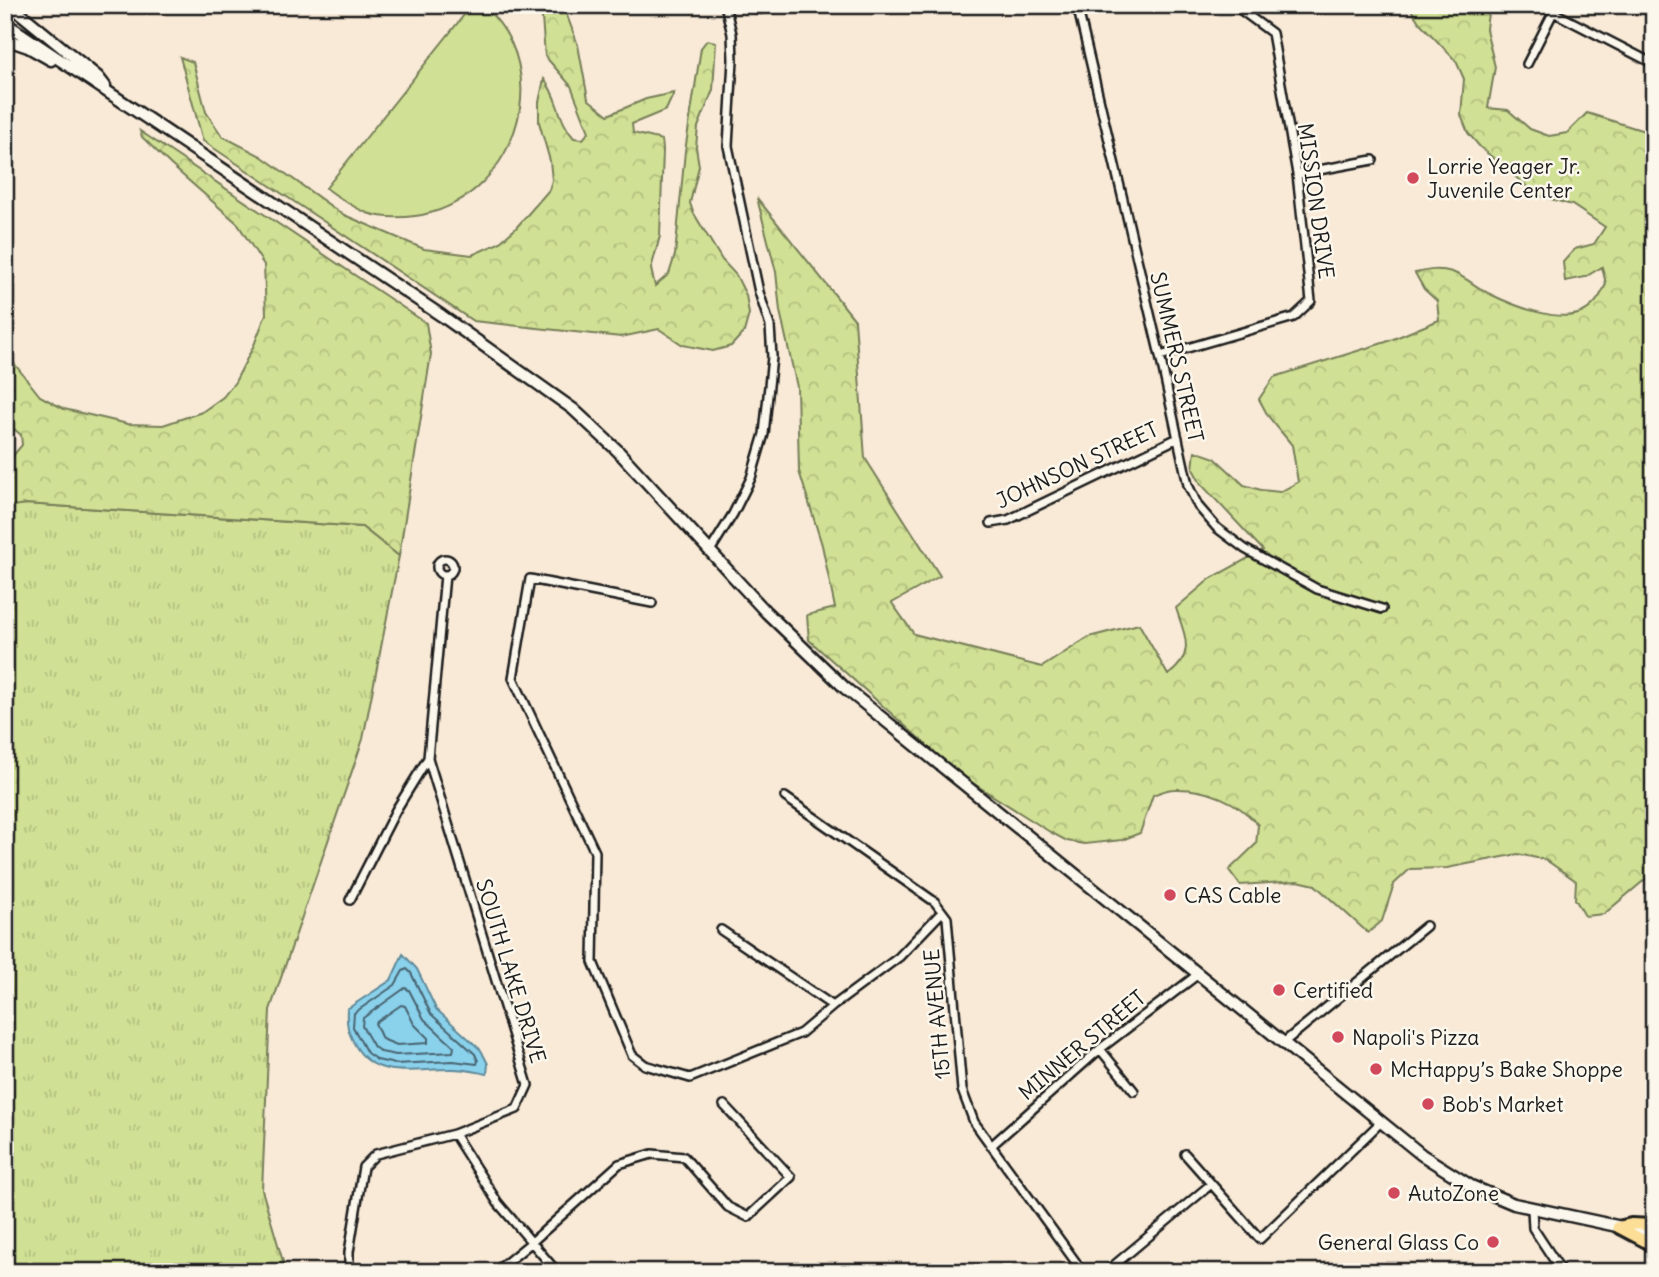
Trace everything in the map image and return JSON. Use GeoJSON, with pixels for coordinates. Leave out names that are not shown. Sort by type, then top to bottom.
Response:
{"type":"FeatureCollection","features":[{"type":"Feature","properties":{"kind":"main road"},"geometry":{"type":"LineString","coordinates":[[10,5],[98,77],[112,94]]}},
{"type":"Feature","properties":{"kind":"main road"},"geometry":{"type":"LineString","coordinates":[[5,23],[442,316],[565,403],[617,450],[806,654],[1197,975],[1422,1155],[1471,1186],[1532,1209],[1654,1234]]}},
{"type":"Feature","properties":{"kind":"main road"},"geometry":{"type":"LineString","coordinates":[[5,40],[28,47],[112,94]]}},
{"type":"Feature","properties":{"kind":"main road"},"geometry":{"type":"LineString","coordinates":[[1618,1227],[1631,1224],[1654,1225]]}},
{"type":"Feature","properties":{"kind":"main road"},"geometry":{"type":"LineString","coordinates":[[1618,1227],[1654,1246]]}},
{"type":"Feature","properties":{"kind":"street"},"geometry":{"type":"LineString","coordinates":[[710,551],[751,478],[764,434],[772,357],[770,326],[759,292],[728,146],[733,60],[732,34],[725,5]]}},
{"type":"Feature","properties":{"kind":"street"},"geometry":{"type":"LineString","coordinates":[[741,5],[761,9],[769,5]]}},
{"type":"Feature","properties":{"kind":"street","name":"SUMMERS STREET"},"geometry":{"type":"LineString","coordinates":[[1077,5],[1188,485],[1198,506],[1217,528],[1245,549],[1317,589],[1382,609]]}},
{"type":"Feature","properties":{"kind":"street","name":"MISSION DRIVE"},"geometry":{"type":"LineString","coordinates":[[1160,356],[1294,317],[1311,301],[1297,174],[1272,33],[1234,5]]}},
{"type":"Feature","properties":{"kind":"street"},"geometry":{"type":"LineString","coordinates":[[1527,64],[1555,9],[1654,64]]}},
{"type":"Feature","properties":{"kind":"street"},"geometry":{"type":"LineString","coordinates":[[1297,174],[1373,160]]}},
{"type":"Feature","properties":{"kind":"street","name":"JOHNSON STREET"},"geometry":{"type":"LineString","coordinates":[[991,523],[1008,520],[1178,438]]}},
{"type":"Feature","properties":{"kind":"street","name":"SOUTH LAKE DRIVE"},"geometry":{"type":"LineString","coordinates":[[349,1272],[349,1252],[362,1167],[376,1154],[454,1134],[517,1109],[528,1085],[428,758],[445,575]]}},
{"type":"Feature","properties":{"kind":"street"},"geometry":{"type":"LineString","coordinates":[[652,603],[530,579],[513,678],[595,852],[593,962],[632,1055],[645,1065],[691,1078],[801,1033],[832,1006],[899,957],[942,912],[935,902],[785,797]]}},
{"type":"Feature","properties":{"kind":"street"},"geometry":{"type":"LineString","coordinates":[[350,900],[396,810],[428,758]]}},
{"type":"Feature","properties":{"kind":"street","name":"15TH AVENUE"},"geometry":{"type":"LineString","coordinates":[[942,912],[947,918],[962,1090],[974,1122],[1083,1272]]}},
{"type":"Feature","properties":{"kind":"street"},"geometry":{"type":"LineString","coordinates":[[1283,1043],[1426,926]]}},
{"type":"Feature","properties":{"kind":"street"},"geometry":{"type":"LineString","coordinates":[[721,930],[832,1006]]}},
{"type":"Feature","properties":{"kind":"street","name":"MINNER STREET"},"geometry":{"type":"LineString","coordinates":[[991,1146],[1100,1049],[1197,975]]}},
{"type":"Feature","properties":{"kind":"street"},"geometry":{"type":"LineString","coordinates":[[1100,1049],[1134,1091]]}},
{"type":"Feature","properties":{"kind":"street"},"geometry":{"type":"LineString","coordinates":[[495,1272],[619,1164],[652,1154],[684,1157],[728,1207],[748,1217],[791,1177],[724,1105]]}},
{"type":"Feature","properties":{"kind":"street"},"geometry":{"type":"LineString","coordinates":[[1185,1154],[1260,1239],[1381,1122]]}},
{"type":"Feature","properties":{"kind":"street"},"geometry":{"type":"LineString","coordinates":[[454,1134],[498,1203],[557,1272]]}},
{"type":"Feature","properties":{"kind":"street"},"geometry":{"type":"LineString","coordinates":[[1106,1272],[1210,1185]]}},
{"type":"Feature","properties":{"kind":"street"},"geometry":{"type":"LineString","coordinates":[[1532,1209],[1533,1228],[1562,1272]]}},
{"type":"Feature","properties":{"kind":"green space"},"geometry":{"type":"Polygon","coordinates":[[[472,5],[482,5],[506,33],[518,64],[521,98],[514,131],[500,161],[478,187],[449,206],[415,216],[391,217],[367,213],[326,188],[472,5]]]}},
{"type":"Feature","properties":{"kind":"green space"},"geometry":{"type":"Polygon","coordinates":[[[541,5],[563,5],[578,45],[588,99],[608,115],[646,99],[674,93],[666,110],[632,124],[633,133],[662,140],[660,236],[651,269],[655,286],[669,274],[675,255],[685,151],[701,48],[707,40],[716,42],[713,90],[698,127],[696,147],[699,166],[690,203],[722,260],[736,275],[746,295],[749,314],[744,332],[731,346],[713,351],[683,345],[659,329],[621,337],[473,321],[203,141],[180,57],[193,62],[206,112],[222,136],[261,156],[342,214],[424,249],[472,255],[499,243],[549,190],[552,180],[550,161],[539,122],[539,102],[544,79],[574,138],[583,139],[589,132],[571,86],[545,56],[541,5]]]}},
{"type":"Feature","properties":{"kind":"green space"},"geometry":{"type":"Polygon","coordinates":[[[1408,5],[1489,5],[1486,29],[1495,67],[1488,108],[1508,110],[1530,129],[1549,136],[1567,133],[1587,113],[1654,134],[1654,872],[1604,914],[1585,916],[1575,899],[1576,881],[1546,860],[1518,854],[1447,868],[1410,869],[1394,884],[1382,921],[1368,933],[1315,885],[1298,881],[1240,885],[1229,870],[1256,844],[1258,825],[1231,803],[1186,789],[1171,789],[1153,795],[1140,833],[1122,840],[1085,844],[1067,841],[960,775],[809,640],[807,615],[835,608],[822,545],[799,471],[797,387],[780,311],[776,272],[757,198],[855,320],[865,458],[940,576],[892,603],[914,634],[1042,667],[1089,637],[1139,624],[1168,675],[1182,660],[1186,645],[1176,608],[1210,579],[1263,550],[1201,484],[1193,469],[1195,451],[1215,458],[1244,485],[1280,492],[1298,482],[1292,445],[1268,416],[1259,399],[1274,377],[1386,342],[1439,320],[1437,301],[1424,289],[1415,273],[1434,270],[1452,272],[1510,303],[1536,312],[1561,316],[1587,310],[1597,300],[1606,284],[1602,267],[1585,277],[1565,281],[1563,262],[1575,249],[1594,244],[1605,227],[1572,205],[1537,195],[1480,147],[1468,133],[1461,115],[1464,79],[1456,61],[1419,22],[1408,5]]]}},
{"type":"Feature","properties":{"kind":"green space"},"geometry":{"type":"Polygon","coordinates":[[[140,131],[426,323],[431,354],[399,556],[362,527],[26,504],[5,507],[5,465],[22,445],[21,435],[14,429],[5,428],[5,352],[40,396],[64,409],[128,424],[163,425],[202,412],[223,397],[235,382],[266,314],[264,265],[237,223],[171,165],[142,137],[140,131]]]}},
{"type":"Feature","properties":{"kind":"green space"},"geometry":{"type":"Polygon","coordinates":[[[26,504],[362,527],[399,556],[363,739],[270,1010],[262,1190],[286,1272],[5,1272],[5,507],[26,504]]]}},
{"type":"Feature","properties":{"kind":"water"},"geometry":{"type":"Polygon","coordinates":[[[403,954],[417,969],[436,1009],[481,1050],[488,1064],[487,1074],[459,1069],[410,1071],[385,1068],[373,1064],[355,1045],[348,1028],[347,1009],[391,980],[403,954]]]}},
{"type":"Feature","properties":{"kind":"place","name":"Lorrie Yeager Jr. Juvenile Center"},"geometry":{"type":"Point","coordinates":[1413,178]}},
{"type":"Feature","properties":{"kind":"place","name":"CAS Cable"},"geometry":{"type":"Point","coordinates":[1170,895]}},
{"type":"Feature","properties":{"kind":"place","name":"Certified"},"geometry":{"type":"Point","coordinates":[1279,990]}},
{"type":"Feature","properties":{"kind":"place","name":"Napoli's Pizza"},"geometry":{"type":"Point","coordinates":[1338,1037]}},
{"type":"Feature","properties":{"kind":"place","name":"McHappy’s Bake Shoppe"},"geometry":{"type":"Point","coordinates":[1376,1069]}},
{"type":"Feature","properties":{"kind":"place","name":"Bob's Market"},"geometry":{"type":"Point","coordinates":[1428,1104]}},
{"type":"Feature","properties":{"kind":"place","name":"AutoZone"},"geometry":{"type":"Point","coordinates":[1394,1193]}},
{"type":"Feature","properties":{"kind":"place","name":"General Glass Co"},"geometry":{"type":"Point","coordinates":[1493,1242]}}]}
